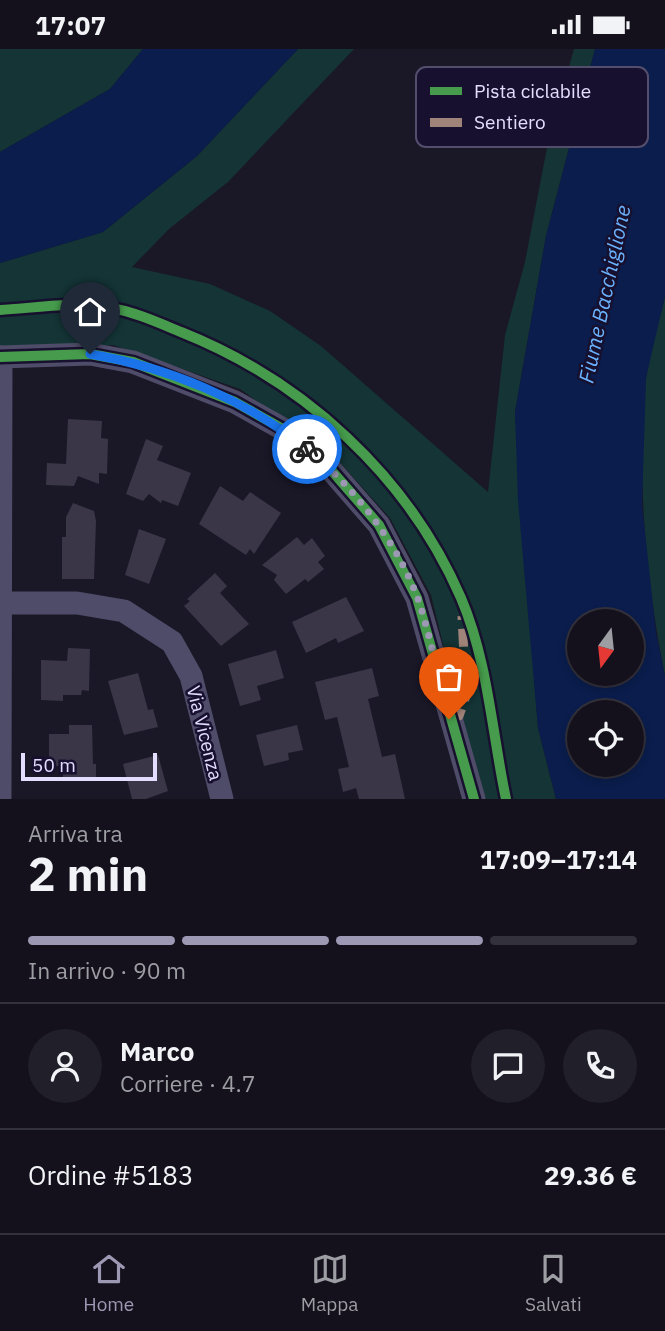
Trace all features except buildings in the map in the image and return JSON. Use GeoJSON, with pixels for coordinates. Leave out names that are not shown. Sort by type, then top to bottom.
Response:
{"type":"FeatureCollection","features":[{"type":"Feature","properties":{"kind":"street"},"geometry":{"type":"LineString","coordinates":[[0,799],[0,357],[90,354],[133,362],[235,402],[283,429],[325,463],[379,525],[417,598],[474,799]]}},
{"type":"Feature","properties":{"kind":"street","name":"Via Vicenza"},"geometry":{"type":"LineString","coordinates":[[1,603],[77,603],[124,611],[172,642],[191,676],[222,799]]}},
{"type":"Feature","properties":{"kind":"green space"},"geometry":{"type":"Polygon","coordinates":[[[0,49],[143,49],[110,89],[0,152],[0,49]]]}},
{"type":"Feature","properties":{"kind":"green space"},"geometry":{"type":"Polygon","coordinates":[[[298,49],[354,49],[228,182],[169,229],[132,267],[210,284],[270,311],[321,346],[488,492],[505,335],[525,262],[547,147],[569,147],[546,236],[515,412],[538,728],[556,799],[481,799],[431,595],[390,518],[333,455],[240,389],[113,345],[0,357],[0,263],[103,232],[197,156],[298,49]]]}},
{"type":"Feature","properties":{"kind":"green space"},"geometry":{"type":"Polygon","coordinates":[[[574,49],[595,49],[590,67],[569,67],[574,49]]]}},
{"type":"Feature","properties":{"kind":"green space"},"geometry":{"type":"Polygon","coordinates":[[[665,296],[665,676],[648,566],[642,454],[647,369],[665,296]]]}},
{"type":"Feature","properties":{"kind":"water"},"geometry":{"type":"Polygon","coordinates":[[[143,49],[298,49],[197,156],[103,232],[0,263],[0,152],[110,89],[143,49]]]}},
{"type":"Feature","properties":{"kind":"water","name":"Fiume Bacchiglione"},"geometry":{"type":"Polygon","coordinates":[[[595,49],[665,49],[665,296],[646,378],[642,505],[656,632],[665,676],[665,799],[556,799],[538,728],[518,500],[515,412],[546,236],[569,147],[648,147],[648,67],[590,67],[595,49]]]}},
{"type":"Feature","properties":{"kind":"marked path"},"geometry":{"type":"LineString","coordinates":[[449,719],[459,716],[466,696],[462,616]]}},
{"type":"Feature","properties":{"kind":"cycle path"},"geometry":{"type":"LineString","coordinates":[[0,310],[84,305],[120,310],[147,318],[226,352],[269,377],[310,406],[347,438],[382,473],[412,512],[439,554],[461,598],[483,672],[506,799]]}},
{"type":"Feature","properties":{"kind":"cycle path"},"geometry":{"type":"LineString","coordinates":[[0,357],[90,354],[133,362],[235,402],[283,429],[325,463],[379,525],[417,598],[474,799]]}},
{"type":"Feature","properties":{"kind":"way so far"},"geometry":{"type":"LineString","coordinates":[[307,449],[325,463],[379,525],[417,598],[449,719]]}},
{"type":"Feature","properties":{"kind":"route"},"geometry":{"type":"LineString","coordinates":[[90,354],[133,362],[235,402],[283,429],[307,449]]}}]}
